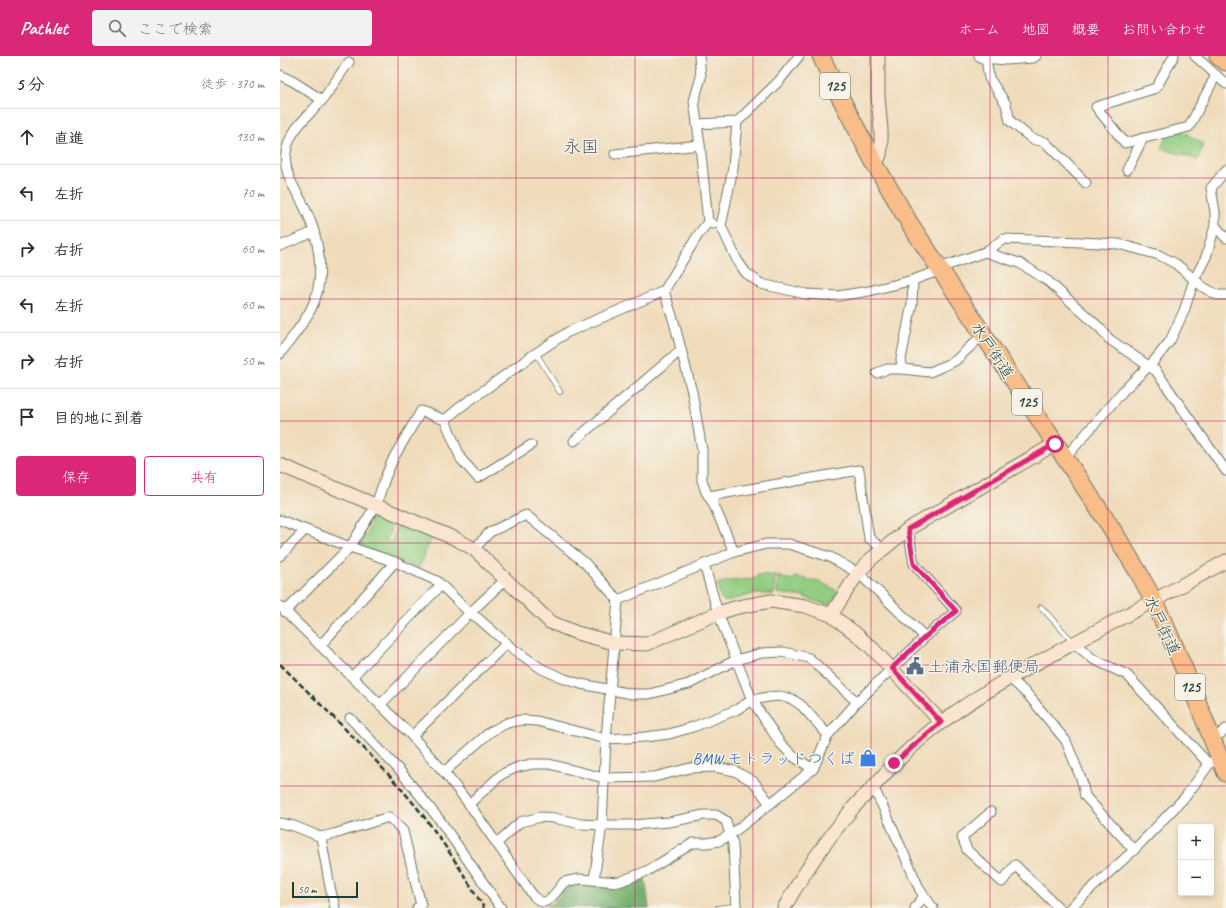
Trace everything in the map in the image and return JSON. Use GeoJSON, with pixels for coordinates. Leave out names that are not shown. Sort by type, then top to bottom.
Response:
{"type":"FeatureCollection","features":[{"type":"Feature","properties":{"kind":"highway","name":"水戸街道"},"geometry":{"type":"LineString","coordinates":[[821,56],[860,136],[910,224],[1140,575],[1176,650],[1211,737],[1219,765]]}},
{"type":"Feature","properties":{"kind":"highway"},"geometry":{"type":"LineString","coordinates":[[1218,56],[1221,69]]}},
{"type":"Feature","properties":{"kind":"street"},"geometry":{"type":"LineString","coordinates":[[445,420],[459,408],[568,332],[664,291],[708,222],[694,101],[701,76],[698,56]]}},
{"type":"Feature","properties":{"kind":"street"},"geometry":{"type":"LineString","coordinates":[[697,124],[737,122],[779,81],[799,56]]}},
{"type":"Feature","properties":{"kind":"street"},"geometry":{"type":"LineString","coordinates":[[875,164],[880,155],[881,127],[878,96],[878,56]]}},
{"type":"Feature","properties":{"kind":"street"},"geometry":{"type":"LineString","coordinates":[[1036,56],[1033,58],[1007,60],[983,57],[989,78],[1006,104],[1010,121],[1032,139],[1045,142],[1086,183]]}},
{"type":"Feature","properties":{"kind":"street"},"geometry":{"type":"LineString","coordinates":[[1174,56],[1156,88],[1096,107],[1125,143],[1188,127],[1221,69]]}},
{"type":"Feature","properties":{"kind":"street"},"geometry":{"type":"LineString","coordinates":[[1195,56],[1221,69],[1226,84]]}},
{"type":"Feature","properties":{"kind":"street"},"geometry":{"type":"LineString","coordinates":[[280,354],[308,314],[317,292],[319,275],[319,251],[314,232],[309,215],[289,178],[286,152],[290,140],[299,124],[322,100],[349,62]]}},
{"type":"Feature","properties":{"kind":"street"},"geometry":{"type":"LineString","coordinates":[[280,76],[294,82],[322,100]]}},
{"type":"Feature","properties":{"kind":"street"},"geometry":{"type":"LineString","coordinates":[[720,226],[734,168],[737,122]]}},
{"type":"Feature","properties":{"kind":"street"},"geometry":{"type":"LineString","coordinates":[[860,136],[865,137],[871,135],[881,127]]}},
{"type":"Feature","properties":{"kind":"street"},"geometry":{"type":"LineString","coordinates":[[1127,170],[1143,138]]}},
{"type":"Feature","properties":{"kind":"street"},"geometry":{"type":"LineString","coordinates":[[615,154],[700,145]]}},
{"type":"Feature","properties":{"kind":"street"},"geometry":{"type":"LineString","coordinates":[[831,615],[858,573],[871,559],[908,529],[1059,450],[1072,450],[1123,391],[1149,365],[1170,341],[1184,311],[1194,280],[1206,257],[1215,226],[1215,212],[1211,188],[1226,170]]}},
{"type":"Feature","properties":{"kind":"street"},"geometry":{"type":"LineString","coordinates":[[708,222],[720,226],[737,260],[746,273],[761,284],[806,294],[838,296],[869,291],[913,280],[941,270],[948,265],[986,252],[1004,239],[1119,244],[1159,256],[1176,264],[1203,287],[1217,295],[1226,295]]}},
{"type":"Feature","properties":{"kind":"street"},"geometry":{"type":"LineString","coordinates":[[1215,226],[1226,238]]}},
{"type":"Feature","properties":{"kind":"street"},"geometry":{"type":"LineString","coordinates":[[280,246],[314,232]]}},
{"type":"Feature","properties":{"kind":"street"},"geometry":{"type":"LineString","coordinates":[[986,252],[1019,263],[1049,282],[1101,329],[1109,339],[1156,371],[1226,471]]}},
{"type":"Feature","properties":{"kind":"street"},"geometry":{"type":"LineString","coordinates":[[902,368],[901,360],[912,304],[913,280]]}},
{"type":"Feature","properties":{"kind":"street"},"geometry":{"type":"LineString","coordinates":[[664,291],[692,392],[702,450],[702,480],[734,552]]}},
{"type":"Feature","properties":{"kind":"street"},"geometry":{"type":"LineString","coordinates":[[877,373],[888,369],[902,368],[930,372],[955,361],[984,335]]}},
{"type":"Feature","properties":{"kind":"street"},"geometry":{"type":"LineString","coordinates":[[574,440],[681,350]]}},
{"type":"Feature","properties":{"kind":"street"},"geometry":{"type":"LineString","coordinates":[[531,445],[478,478],[461,459],[445,420],[421,411],[394,457],[376,505],[350,547],[283,609],[412,736],[444,772],[469,804],[540,905],[551,898],[564,882],[594,880],[619,882],[647,871],[693,843],[719,842],[770,804],[813,769],[828,735],[857,702],[925,637],[956,611],[914,564],[908,529]]}},
{"type":"Feature","properties":{"kind":"street"},"geometry":{"type":"LineString","coordinates":[[280,465],[456,539],[474,549],[550,622],[577,633],[614,643],[648,644],[718,613],[738,607],[771,601],[805,606],[831,615],[872,648],[941,722]]}},
{"type":"Feature","properties":{"kind":"street"},"geometry":{"type":"LineString","coordinates":[[709,496],[859,470],[869,538],[883,549]]}},
{"type":"Feature","properties":{"kind":"street"},"geometry":{"type":"LineString","coordinates":[[474,549],[490,532],[526,515],[585,563],[618,600],[606,739],[602,825],[594,880]]}},
{"type":"Feature","properties":{"kind":"street"},"geometry":{"type":"LineString","coordinates":[[280,520],[350,547],[395,562],[437,581],[470,613],[507,643],[542,669],[565,679],[581,684],[632,694],[649,694],[689,684],[736,660],[762,653],[784,652],[809,658],[857,702]]}},
{"type":"Feature","properties":{"kind":"street"},"geometry":{"type":"LineString","coordinates":[[280,556],[305,530]]}},
{"type":"Feature","properties":{"kind":"street"},"geometry":{"type":"LineString","coordinates":[[618,600],[734,552],[766,544],[789,544],[830,557],[858,573],[925,637]]}},
{"type":"Feature","properties":{"kind":"street"},"geometry":{"type":"LineString","coordinates":[[786,907],[820,852],[854,807],[894,763],[941,722],[977,697],[1039,661],[1226,561]]}},
{"type":"Feature","properties":{"kind":"street"},"geometry":{"type":"LineString","coordinates":[[320,646],[395,562]]}},
{"type":"Feature","properties":{"kind":"street"},"geometry":{"type":"LineString","coordinates":[[704,564],[718,613],[752,700],[780,743],[794,757],[813,769]]}},
{"type":"Feature","properties":{"kind":"street"},"geometry":{"type":"LineString","coordinates":[[380,705],[470,613],[506,580]]}},
{"type":"Feature","properties":{"kind":"street"},"geometry":{"type":"LineString","coordinates":[[352,677],[441,585]]}},
{"type":"Feature","properties":{"kind":"street"},"geometry":{"type":"LineString","coordinates":[[412,736],[507,643]]}},
{"type":"Feature","properties":{"kind":"street"},"geometry":{"type":"LineString","coordinates":[[1070,908],[1134,850],[1186,796],[1219,765],[1206,761],[1127,676],[1093,659],[1074,643]]}},
{"type":"Feature","properties":{"kind":"street"},"geometry":{"type":"LineString","coordinates":[[1010,678],[1029,696],[1066,741],[1082,781],[1085,796],[1134,850]]}},
{"type":"Feature","properties":{"kind":"street"},"geometry":{"type":"LineString","coordinates":[[444,772],[490,732],[507,724],[521,720],[537,721],[606,739],[669,734],[693,727],[736,710],[752,700],[779,696],[792,699],[802,706],[828,735]]}},
{"type":"Feature","properties":{"kind":"street"},"geometry":{"type":"LineString","coordinates":[[350,718],[400,771],[439,820],[501,908]]}},
{"type":"Feature","properties":{"kind":"street"},"geometry":{"type":"LineString","coordinates":[[1211,737],[1220,734],[1226,729]]}},
{"type":"Feature","properties":{"kind":"street"},"geometry":{"type":"LineString","coordinates":[[469,804],[502,774],[518,767],[532,764],[550,764],[604,778],[654,777],[690,768],[715,767],[735,771],[754,782],[770,804]]}},
{"type":"Feature","properties":{"kind":"street"},"geometry":{"type":"LineString","coordinates":[[872,788],[883,807],[920,890],[933,908]]}},
{"type":"Feature","properties":{"kind":"street"},"geometry":{"type":"LineString","coordinates":[[991,812],[962,838],[967,850],[1002,882],[1014,865],[1059,908]]}},
{"type":"Feature","properties":{"kind":"street"},"geometry":{"type":"LineString","coordinates":[[497,843],[520,822],[541,817],[554,818],[581,824],[631,825],[669,822],[704,815],[716,815],[726,821],[734,844],[737,907]]}},
{"type":"Feature","properties":{"kind":"street"},"geometry":{"type":"LineString","coordinates":[[280,823],[294,826],[320,837],[389,817],[403,831],[421,904],[417,908]]}},
{"type":"Feature","properties":{"kind":"street"},"geometry":{"type":"LineString","coordinates":[[320,837],[335,908]]}},
{"type":"Feature","properties":{"kind":"street"},"geometry":{"type":"LineString","coordinates":[[915,908],[924,896]]}},
{"type":"Feature","properties":{"kind":"lane"},"geometry":{"type":"LineString","coordinates":[[536,353],[560,392]]}},
{"type":"Feature","properties":{"kind":"lane"},"geometry":{"type":"LineString","coordinates":[[1041,607],[1074,643]]}},
{"type":"Feature","properties":{"kind":"lane"},"geometry":{"type":"LineString","coordinates":[[718,908],[737,907]]}},
{"type":"Feature","properties":{"kind":"green space"},"geometry":{"type":"Polygon","coordinates":[[[1182,131],[1203,144],[1198,160],[1161,148],[1167,135],[1182,131]]]}},
{"type":"Feature","properties":{"kind":"green space"},"geometry":{"type":"Polygon","coordinates":[[[379,514],[394,520],[386,542],[391,543],[399,522],[433,535],[419,568],[363,547],[362,541],[367,534],[373,516],[379,514]]]}},
{"type":"Feature","properties":{"kind":"green space"},"geometry":{"type":"Polygon","coordinates":[[[758,575],[774,575],[793,580],[795,577],[808,579],[826,585],[838,592],[832,602],[827,605],[804,597],[777,593],[778,577],[775,576],[774,594],[753,594],[725,602],[721,599],[717,584],[728,581],[754,579],[758,575]]]}},
{"type":"Feature","properties":{"kind":"green space"},"geometry":{"type":"Polygon","coordinates":[[[645,877],[649,908],[547,907],[555,901],[567,886],[600,884],[620,887],[645,877]]]}},
{"type":"Feature","properties":{"kind":"railway"},"geometry":{"type":"LineString","coordinates":[[280,664],[330,713],[409,798],[449,852],[484,908]]}},
{"type":"Feature","properties":{"kind":"place","name":"土浦永国郵便局"},"geometry":{"type":"Point","coordinates":[915,666]}},
{"type":"Feature","properties":{"kind":"place","name":"BMW モトラッドつくば"},"geometry":{"type":"Point","coordinates":[868,758]}},
{"type":"Feature","properties":{"kind":"district","name":"永国"},"geometry":{"type":"Point","coordinates":[581,147]}},
{"type":"Feature","properties":{"kind":"route"},"geometry":{"type":"LineString","coordinates":[[894,763],[941,722],[892,668],[925,637],[956,611],[932,586],[914,564],[908,529],[1055,444]]}}]}
